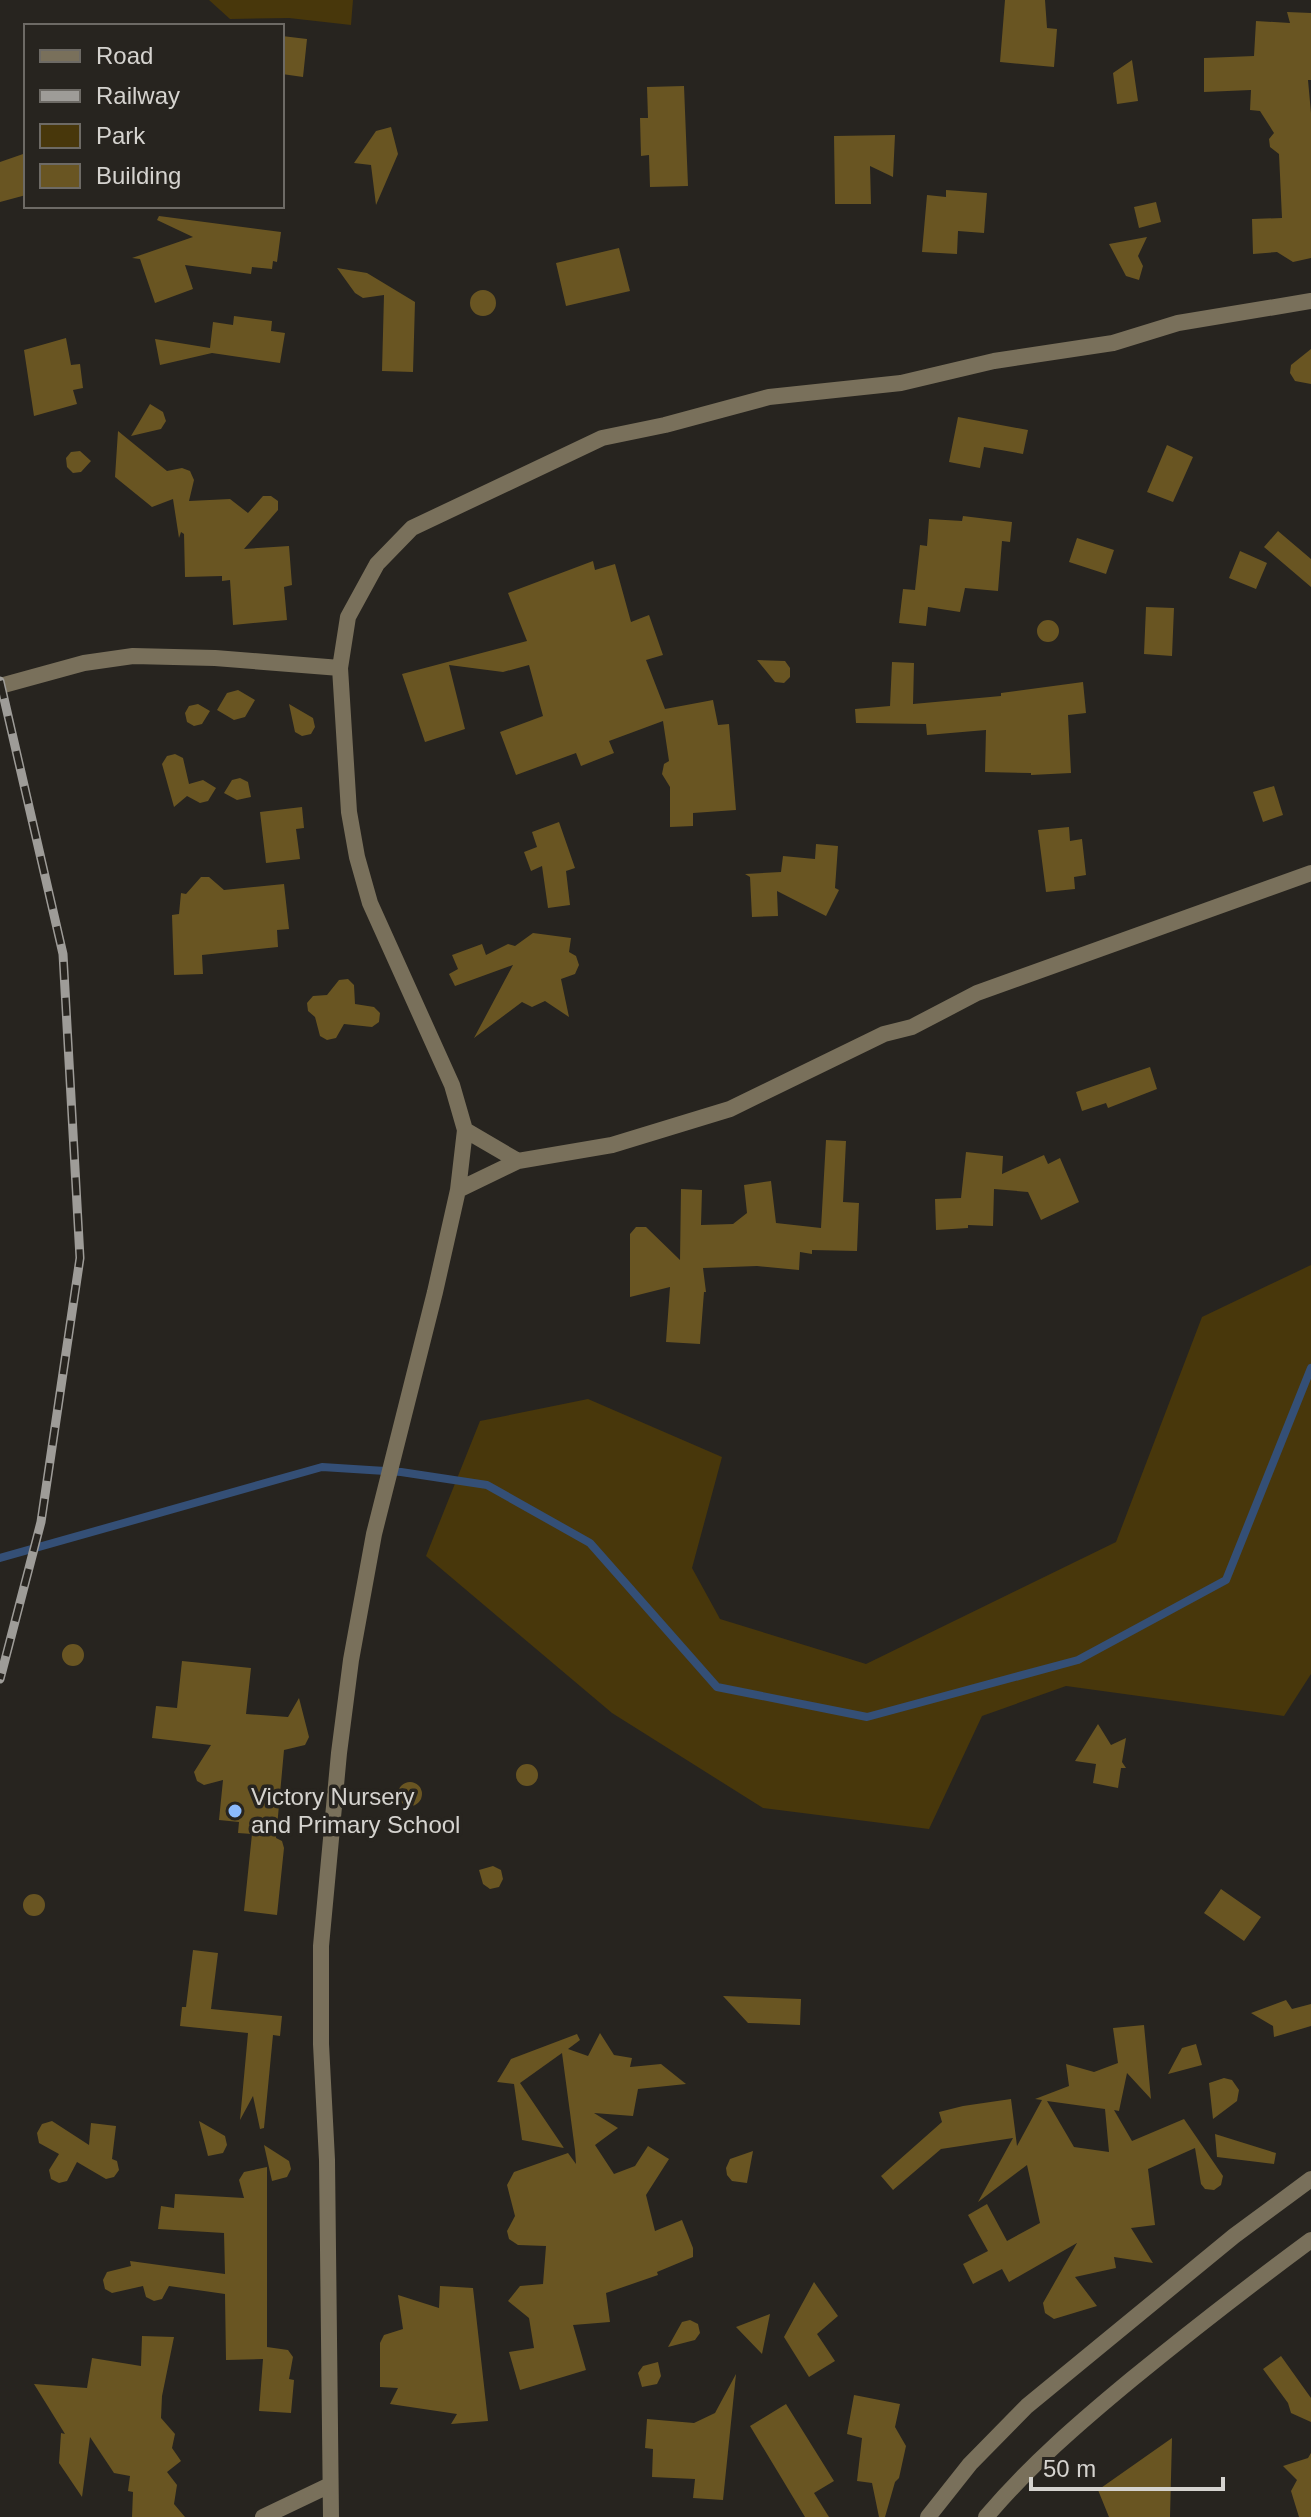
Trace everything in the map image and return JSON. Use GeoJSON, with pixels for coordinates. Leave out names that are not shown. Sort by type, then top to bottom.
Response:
{"type":"FeatureCollection","features":[{"type":"Feature","properties":{"kind":"street"},"geometry":{"type":"LineString","coordinates":[[331,2517],[321,1960],[339,1753],[351,1660],[374,1534],[432,1307],[458,1190],[465,1130],[452,1085],[370,903],[357,857],[349,812],[340,668],[348,617],[377,564],[412,528],[602,438],[769,397],[901,383],[994,361],[1113,343],[1178,323],[1311,301]]}},
{"type":"Feature","properties":{"kind":"street"},"geometry":{"type":"LineString","coordinates":[[0,686],[84,663],[133,656],[215,658],[340,668]]}},
{"type":"Feature","properties":{"kind":"street"},"geometry":{"type":"LineString","coordinates":[[458,1190],[518,1161],[612,1145],[730,1109],[884,1034],[912,1027],[977,993],[1311,873]]}},
{"type":"Feature","properties":{"kind":"street"},"geometry":{"type":"LineString","coordinates":[[465,1130],[518,1161]]}},
{"type":"Feature","properties":{"kind":"street"},"geometry":{"type":"LineString","coordinates":[[928,2517],[970,2464],[1027,2406],[1234,2236],[1311,2179]]}},
{"type":"Feature","properties":{"kind":"street"},"geometry":{"type":"LineString","coordinates":[[986,2517],[1020,2477],[1073,2428],[1221,2307],[1311,2240]]}},
{"type":"Feature","properties":{"kind":"street"},"geometry":{"type":"LineString","coordinates":[[263,2517],[330,2485]]}},
{"type":"Feature","properties":{"kind":"green space"},"geometry":{"type":"Polygon","coordinates":[[[209,0],[353,0],[351,25],[289,18],[230,19],[209,0]]]}},
{"type":"Feature","properties":{"kind":"green space"},"geometry":{"type":"Polygon","coordinates":[[[1311,1265],[1311,1674],[1284,1716],[1066,1686],[982,1716],[929,1829],[763,1808],[612,1713],[426,1556],[480,1421],[588,1399],[722,1457],[692,1568],[720,1619],[866,1664],[1116,1542],[1202,1317],[1311,1265]]]}},
{"type":"Feature","properties":{"kind":"building"},"geometry":{"type":"Polygon","coordinates":[[[1005,0],[1045,0],[1047,28],[1057,29],[1054,67],[1000,62],[1005,0]]]}},
{"type":"Feature","properties":{"kind":"building"},"geometry":{"type":"Polygon","coordinates":[[[1287,12],[1311,13],[1311,80],[1308,80],[1311,113],[1311,258],[1293,262],[1277,252],[1253,254],[1252,219],[1282,218],[1279,154],[1270,147],[1269,139],[1274,133],[1260,111],[1250,110],[1251,90],[1204,92],[1204,58],[1254,56],[1256,21],[1290,23],[1287,12]]]}},
{"type":"Feature","properties":{"kind":"building"},"geometry":{"type":"Polygon","coordinates":[[[284,36],[307,39],[303,77],[284,74],[284,36]]]}},
{"type":"Feature","properties":{"kind":"building"},"geometry":{"type":"Polygon","coordinates":[[[1132,60],[1138,101],[1117,104],[1113,73],[1132,60]]]}},
{"type":"Feature","properties":{"kind":"building"},"geometry":{"type":"Polygon","coordinates":[[[684,86],[688,186],[650,187],[649,155],[641,156],[640,118],[648,118],[647,87],[684,86]]]}},
{"type":"Feature","properties":{"kind":"building"},"geometry":{"type":"Polygon","coordinates":[[[391,127],[398,154],[376,205],[371,165],[354,163],[376,131],[391,127]]]}},
{"type":"Feature","properties":{"kind":"building"},"geometry":{"type":"Polygon","coordinates":[[[895,135],[893,177],[870,166],[871,204],[835,204],[834,136],[895,135]]]}},
{"type":"Feature","properties":{"kind":"building"},"geometry":{"type":"Polygon","coordinates":[[[24,154],[24,196],[0,202],[0,162],[24,154]]]}},
{"type":"Feature","properties":{"kind":"building"},"geometry":{"type":"Polygon","coordinates":[[[946,190],[987,193],[984,233],[958,231],[957,254],[922,252],[927,195],[946,197],[946,190]]]}},
{"type":"Feature","properties":{"kind":"building"},"geometry":{"type":"Polygon","coordinates":[[[1156,202],[1161,222],[1139,228],[1134,207],[1156,202]]]}},
{"type":"Feature","properties":{"kind":"building"},"geometry":{"type":"Polygon","coordinates":[[[159,216],[281,232],[277,262],[273,261],[272,269],[252,267],[251,274],[185,265],[193,289],[155,303],[140,259],[132,258],[193,237],[157,220],[159,216]]]}},
{"type":"Feature","properties":{"kind":"building"},"geometry":{"type":"Polygon","coordinates":[[[1147,237],[1138,256],[1143,266],[1139,280],[1126,276],[1109,244],[1147,237]]]}},
{"type":"Feature","properties":{"kind":"building"},"geometry":{"type":"Polygon","coordinates":[[[619,248],[630,291],[566,306],[556,263],[619,248]]]}},
{"type":"Feature","properties":{"kind":"building"},"geometry":{"type":"Polygon","coordinates":[[[337,268],[367,273],[415,302],[413,372],[382,371],[384,295],[363,298],[355,293],[337,268]]]}},
{"type":"Feature","properties":{"kind":"building"},"geometry":{"type":"Polygon","coordinates":[[[483,290],[492,294],[496,303],[492,312],[483,316],[474,312],[470,303],[474,294],[483,290]]]}},
{"type":"Feature","properties":{"kind":"building"},"geometry":{"type":"Polygon","coordinates":[[[234,316],[272,321],[271,331],[285,333],[280,363],[212,353],[160,365],[155,339],[210,348],[213,322],[233,325],[234,316]]]}},
{"type":"Feature","properties":{"kind":"building"},"geometry":{"type":"Polygon","coordinates":[[[66,338],[71,365],[80,364],[83,388],[73,390],[77,404],[34,416],[24,350],[66,338]]]}},
{"type":"Feature","properties":{"kind":"building"},"geometry":{"type":"Polygon","coordinates":[[[1311,349],[1311,384],[1295,381],[1290,373],[1291,365],[1311,349]]]}},
{"type":"Feature","properties":{"kind":"building"},"geometry":{"type":"Polygon","coordinates":[[[150,404],[163,412],[166,421],[161,429],[131,436],[150,404]]]}},
{"type":"Feature","properties":{"kind":"building"},"geometry":{"type":"Polygon","coordinates":[[[958,417],[1028,430],[1023,454],[984,447],[980,468],[949,462],[958,417]]]}},
{"type":"Feature","properties":{"kind":"building"},"geometry":{"type":"Polygon","coordinates":[[[118,431],[167,471],[182,468],[190,471],[194,480],[189,501],[230,499],[248,513],[263,496],[271,496],[278,501],[278,510],[244,549],[289,546],[292,585],[284,587],[287,620],[233,625],[230,580],[222,581],[222,576],[185,577],[184,534],[181,532],[179,538],[173,499],[152,507],[115,477],[118,431]]]}},
{"type":"Feature","properties":{"kind":"building"},"geometry":{"type":"Polygon","coordinates":[[[1167,445],[1193,457],[1173,502],[1147,492],[1167,445]]]}},
{"type":"Feature","properties":{"kind":"building"},"geometry":{"type":"Polygon","coordinates":[[[80,451],[91,461],[81,472],[73,473],[67,467],[66,458],[71,452],[80,451]]]}},
{"type":"Feature","properties":{"kind":"building"},"geometry":{"type":"Polygon","coordinates":[[[963,516],[1012,522],[1010,542],[1002,541],[998,591],[965,588],[960,612],[928,607],[926,626],[899,623],[903,589],[915,590],[920,545],[927,546],[929,519],[962,521],[963,516]]]}},
{"type":"Feature","properties":{"kind":"building"},"geometry":{"type":"Polygon","coordinates":[[[1278,531],[1311,559],[1311,587],[1264,547],[1278,531]]]}},
{"type":"Feature","properties":{"kind":"building"},"geometry":{"type":"Polygon","coordinates":[[[1077,538],[1114,550],[1106,574],[1069,562],[1077,538]]]}},
{"type":"Feature","properties":{"kind":"building"},"geometry":{"type":"Polygon","coordinates":[[[1240,551],[1267,563],[1256,589],[1229,578],[1240,551]]]}},
{"type":"Feature","properties":{"kind":"building"},"geometry":{"type":"Polygon","coordinates":[[[593,561],[595,570],[615,564],[631,622],[649,615],[663,655],[646,660],[665,709],[713,700],[718,725],[729,724],[736,810],[693,813],[693,826],[670,827],[670,787],[662,774],[664,764],[669,761],[663,721],[609,741],[614,753],[581,766],[576,753],[516,775],[500,732],[543,716],[529,665],[503,672],[449,665],[465,729],[425,742],[402,674],[527,641],[508,593],[593,561]]]}},
{"type":"Feature","properties":{"kind":"building"},"geometry":{"type":"Polygon","coordinates":[[[1146,607],[1174,608],[1172,656],[1144,654],[1146,607]]]}},
{"type":"Feature","properties":{"kind":"building"},"geometry":{"type":"Polygon","coordinates":[[[1048,620],[1056,623],[1059,631],[1056,639],[1048,642],[1040,639],[1037,631],[1040,623],[1048,620]]]}},
{"type":"Feature","properties":{"kind":"building"},"geometry":{"type":"Polygon","coordinates":[[[757,660],[785,661],[790,668],[790,677],[784,683],[775,682],[757,660]]]}},
{"type":"Feature","properties":{"kind":"building"},"geometry":{"type":"Polygon","coordinates":[[[892,662],[914,663],[913,704],[1001,696],[1001,693],[1083,682],[1086,713],[1068,715],[1071,773],[1031,775],[985,772],[986,730],[927,735],[926,724],[856,723],[855,709],[890,706],[892,662]]]}},
{"type":"Feature","properties":{"kind":"building"},"geometry":{"type":"Polygon","coordinates":[[[238,690],[255,700],[245,717],[234,720],[217,710],[227,693],[238,690]]]}},
{"type":"Feature","properties":{"kind":"building"},"geometry":{"type":"Polygon","coordinates":[[[198,704],[210,711],[202,724],[194,726],[187,722],[185,713],[189,706],[198,704]]]}},
{"type":"Feature","properties":{"kind":"building"},"geometry":{"type":"Polygon","coordinates":[[[289,704],[313,718],[315,727],[311,734],[302,736],[295,732],[289,704]]]}},
{"type":"Feature","properties":{"kind":"building"},"geometry":{"type":"Polygon","coordinates":[[[175,754],[183,758],[189,784],[203,780],[216,788],[208,801],[200,803],[187,796],[174,807],[162,764],[167,756],[175,754]]]}},
{"type":"Feature","properties":{"kind":"building"},"geometry":{"type":"Polygon","coordinates":[[[240,778],[248,782],[251,797],[237,800],[224,793],[232,780],[240,778]]]}},
{"type":"Feature","properties":{"kind":"building"},"geometry":{"type":"Polygon","coordinates":[[[1274,786],[1283,815],[1263,822],[1253,792],[1274,786]]]}},
{"type":"Feature","properties":{"kind":"building"},"geometry":{"type":"Polygon","coordinates":[[[302,807],[304,828],[296,829],[300,859],[266,863],[260,812],[302,807]]]}},
{"type":"Feature","properties":{"kind":"building"},"geometry":{"type":"Polygon","coordinates":[[[559,822],[575,868],[566,871],[570,905],[548,908],[542,866],[531,871],[524,852],[537,847],[532,832],[559,822]]]}},
{"type":"Feature","properties":{"kind":"building"},"geometry":{"type":"Polygon","coordinates":[[[1069,827],[1070,841],[1082,839],[1086,875],[1074,877],[1075,889],[1046,892],[1038,830],[1069,827]]]}},
{"type":"Feature","properties":{"kind":"building"},"geometry":{"type":"Polygon","coordinates":[[[816,844],[838,846],[835,888],[839,890],[826,916],[777,891],[778,916],[752,917],[750,877],[745,874],[781,872],[783,856],[815,859],[816,844]]]}},
{"type":"Feature","properties":{"kind":"building"},"geometry":{"type":"Polygon","coordinates":[[[201,877],[209,877],[224,890],[284,884],[289,929],[277,930],[278,947],[202,955],[203,974],[174,975],[172,915],[179,914],[181,893],[186,894],[201,877]]]}},
{"type":"Feature","properties":{"kind":"building"},"geometry":{"type":"Polygon","coordinates":[[[533,933],[571,938],[569,952],[576,956],[579,965],[575,974],[561,979],[569,1017],[545,1001],[532,1007],[522,1002],[474,1038],[513,965],[455,986],[449,974],[458,969],[452,955],[482,944],[486,955],[508,944],[515,946],[533,933]]]}},
{"type":"Feature","properties":{"kind":"building"},"geometry":{"type":"Polygon","coordinates":[[[348,979],[354,985],[355,1004],[374,1007],[380,1013],[379,1022],[372,1027],[344,1024],[336,1038],[327,1040],[320,1036],[307,1003],[313,996],[327,995],[339,980],[348,979]]]}},
{"type":"Feature","properties":{"kind":"building"},"geometry":{"type":"Polygon","coordinates":[[[1150,1067],[1157,1089],[1108,1108],[1106,1103],[1082,1111],[1076,1092],[1150,1067]]]}},
{"type":"Feature","properties":{"kind":"building"},"geometry":{"type":"Polygon","coordinates":[[[826,1140],[846,1141],[843,1202],[859,1203],[857,1251],[800,1252],[799,1270],[757,1266],[703,1268],[706,1292],[700,1344],[666,1342],[670,1287],[630,1297],[630,1234],[636,1227],[646,1227],[680,1260],[681,1189],[702,1190],[701,1225],[733,1224],[747,1213],[744,1185],[771,1181],[776,1223],[821,1228],[826,1140]]]}},
{"type":"Feature","properties":{"kind":"building"},"geometry":{"type":"Polygon","coordinates":[[[966,1152],[1003,1156],[1002,1174],[1044,1155],[1048,1164],[1060,1158],[1079,1202],[1041,1220],[1028,1192],[994,1189],[993,1226],[968,1225],[968,1228],[936,1230],[935,1199],[961,1198],[966,1152]]]}},
{"type":"Feature","properties":{"kind":"building"},"geometry":{"type":"Polygon","coordinates":[[[73,1644],[81,1647],[84,1655],[81,1663],[73,1666],[65,1663],[62,1655],[65,1647],[73,1644]]]}},
{"type":"Feature","properties":{"kind":"building"},"geometry":{"type":"Polygon","coordinates":[[[182,1661],[251,1668],[246,1714],[288,1717],[299,1698],[309,1737],[305,1745],[284,1750],[276,1838],[282,1841],[284,1848],[277,1915],[244,1911],[252,1834],[238,1833],[239,1822],[219,1820],[223,1780],[204,1785],[197,1781],[194,1772],[211,1745],[152,1738],[156,1706],[177,1708],[182,1661]]]}},
{"type":"Feature","properties":{"kind":"building"},"geometry":{"type":"Polygon","coordinates":[[[1098,1724],[1111,1745],[1126,1738],[1122,1762],[1126,1768],[1121,1768],[1118,1788],[1093,1783],[1096,1764],[1075,1761],[1098,1724]]]}},
{"type":"Feature","properties":{"kind":"building"},"geometry":{"type":"Polygon","coordinates":[[[523,1764],[531,1764],[538,1775],[531,1786],[523,1786],[516,1779],[516,1771],[523,1764]]]}},
{"type":"Feature","properties":{"kind":"building"},"geometry":{"type":"Polygon","coordinates":[[[410,1782],[418,1786],[422,1794],[418,1802],[410,1806],[402,1802],[398,1794],[402,1786],[410,1782]]]}},
{"type":"Feature","properties":{"kind":"building"},"geometry":{"type":"Polygon","coordinates":[[[493,1866],[501,1870],[503,1879],[499,1887],[490,1889],[483,1884],[479,1870],[493,1866]]]}},
{"type":"Feature","properties":{"kind":"building"},"geometry":{"type":"Polygon","coordinates":[[[1221,1889],[1261,1917],[1244,1941],[1204,1913],[1221,1889]]]}},
{"type":"Feature","properties":{"kind":"building"},"geometry":{"type":"Polygon","coordinates":[[[34,1894],[42,1897],[45,1905],[42,1913],[34,1916],[26,1913],[23,1905],[26,1897],[34,1894]]]}},
{"type":"Feature","properties":{"kind":"building"},"geometry":{"type":"Polygon","coordinates":[[[193,1950],[218,1953],[211,2009],[282,2016],[280,2036],[273,2035],[264,2128],[260,2129],[253,2096],[240,2120],[248,2033],[180,2026],[182,2007],[186,2007],[193,1950]]]}},
{"type":"Feature","properties":{"kind":"building"},"geometry":{"type":"Polygon","coordinates":[[[723,1996],[801,1999],[800,2025],[748,2023],[723,1996]]]}},
{"type":"Feature","properties":{"kind":"building"},"geometry":{"type":"Polygon","coordinates":[[[1286,2000],[1292,2009],[1311,2004],[1311,2026],[1274,2037],[1273,2026],[1251,2013],[1286,2000]]]}},
{"type":"Feature","properties":{"kind":"building"},"geometry":{"type":"Polygon","coordinates":[[[1144,2025],[1151,2099],[1127,2073],[1119,2111],[1114,2110],[1132,2141],[1184,2119],[1223,2176],[1221,2185],[1214,2190],[1205,2189],[1201,2184],[1195,2148],[1148,2169],[1155,2225],[1131,2228],[1153,2263],[1114,2257],[1116,2268],[1075,2277],[1097,2306],[1054,2319],[1045,2313],[1043,2303],[1077,2243],[1009,2282],[1002,2269],[973,2284],[963,2264],[988,2251],[968,2215],[987,2204],[1007,2241],[1040,2223],[1027,2165],[978,2202],[1013,2138],[941,2149],[893,2190],[881,2176],[942,2122],[939,2112],[963,2106],[1011,2099],[1017,2146],[1042,2100],[1035,2099],[1069,2086],[1066,2064],[1094,2072],[1118,2063],[1113,2028],[1144,2025]],[[1047,2101],[1074,2147],[1109,2152],[1105,2109],[1047,2101]]]}},
{"type":"Feature","properties":{"kind":"building"},"geometry":{"type":"Polygon","coordinates":[[[600,2033],[614,2055],[632,2058],[630,2067],[661,2064],[686,2084],[638,2089],[633,2116],[594,2113],[618,2128],[595,2145],[614,2174],[635,2166],[648,2146],[669,2159],[646,2195],[655,2231],[682,2220],[693,2248],[693,2257],[657,2272],[658,2275],[606,2293],[610,2322],[573,2325],[586,2370],[520,2390],[509,2352],[534,2348],[529,2318],[508,2301],[520,2286],[543,2284],[546,2246],[518,2245],[509,2239],[507,2231],[515,2216],[507,2185],[514,2172],[568,2153],[576,2164],[575,2150],[562,2053],[520,2083],[564,2148],[522,2140],[514,2084],[497,2082],[511,2059],[577,2034],[580,2040],[568,2049],[588,2056],[600,2033]]]}},
{"type":"Feature","properties":{"kind":"building"},"geometry":{"type":"Polygon","coordinates":[[[1196,2044],[1202,2065],[1168,2074],[1182,2048],[1196,2044]]]}},
{"type":"Feature","properties":{"kind":"building"},"geometry":{"type":"Polygon","coordinates":[[[1224,2078],[1232,2080],[1239,2090],[1237,2101],[1213,2119],[1209,2083],[1224,2078]]]}},
{"type":"Feature","properties":{"kind":"building"},"geometry":{"type":"Polygon","coordinates":[[[52,2121],[89,2145],[91,2123],[116,2126],[112,2159],[117,2161],[119,2170],[114,2177],[106,2179],[77,2162],[67,2181],[59,2183],[51,2179],[49,2170],[59,2154],[39,2143],[37,2133],[42,2124],[52,2121]]]}},
{"type":"Feature","properties":{"kind":"building"},"geometry":{"type":"Polygon","coordinates":[[[199,2121],[225,2136],[227,2145],[223,2153],[208,2156],[199,2121]]]}},
{"type":"Feature","properties":{"kind":"building"},"geometry":{"type":"Polygon","coordinates":[[[1215,2134],[1276,2153],[1274,2164],[1217,2157],[1215,2134]]]}},
{"type":"Feature","properties":{"kind":"building"},"geometry":{"type":"Polygon","coordinates":[[[264,2145],[289,2161],[291,2169],[287,2177],[272,2181],[264,2145]]]}},
{"type":"Feature","properties":{"kind":"building"},"geometry":{"type":"Polygon","coordinates":[[[753,2151],[747,2183],[732,2181],[726,2168],[730,2159],[753,2151]]]}},
{"type":"Feature","properties":{"kind":"building"},"geometry":{"type":"Polygon","coordinates":[[[267,2167],[267,2347],[288,2350],[293,2357],[289,2379],[294,2380],[291,2413],[259,2411],[263,2359],[226,2360],[225,2294],[169,2286],[162,2299],[154,2301],[146,2297],[143,2286],[112,2293],[105,2289],[103,2280],[107,2272],[131,2266],[130,2261],[225,2274],[224,2233],[158,2229],[161,2206],[174,2208],[175,2194],[244,2198],[239,2180],[244,2172],[267,2167]]]}},
{"type":"Feature","properties":{"kind":"building"},"geometry":{"type":"Polygon","coordinates":[[[814,2282],[838,2316],[817,2334],[835,2361],[809,2377],[784,2337],[814,2282]]]}},
{"type":"Feature","properties":{"kind":"building"},"geometry":{"type":"Polygon","coordinates":[[[440,2286],[473,2288],[488,2421],[451,2424],[457,2414],[390,2404],[398,2388],[380,2387],[380,2343],[384,2335],[403,2329],[398,2295],[439,2308],[440,2286]]]}},
{"type":"Feature","properties":{"kind":"building"},"geometry":{"type":"Polygon","coordinates":[[[770,2314],[762,2354],[736,2327],[770,2314]]]}},
{"type":"Feature","properties":{"kind":"building"},"geometry":{"type":"Polygon","coordinates":[[[690,2320],[698,2324],[700,2333],[695,2340],[668,2347],[682,2322],[690,2320]]]}},
{"type":"Feature","properties":{"kind":"building"},"geometry":{"type":"Polygon","coordinates":[[[142,2336],[174,2337],[162,2396],[161,2418],[175,2434],[172,2448],[181,2461],[167,2472],[177,2485],[174,2504],[185,2517],[132,2517],[133,2492],[128,2491],[130,2476],[114,2473],[90,2437],[82,2497],[59,2463],[61,2433],[65,2434],[34,2384],[87,2388],[92,2358],[141,2366],[142,2336]]]}},
{"type":"Feature","properties":{"kind":"building"},"geometry":{"type":"Polygon","coordinates":[[[1281,2356],[1311,2398],[1311,2422],[1291,2413],[1288,2403],[1263,2369],[1281,2356]]]}},
{"type":"Feature","properties":{"kind":"building"},"geometry":{"type":"Polygon","coordinates":[[[658,2362],[661,2376],[657,2384],[642,2387],[638,2373],[643,2366],[658,2362]]]}},
{"type":"Feature","properties":{"kind":"building"},"geometry":{"type":"Polygon","coordinates":[[[736,2374],[723,2500],[693,2498],[695,2479],[652,2477],[653,2449],[645,2448],[647,2419],[694,2423],[715,2413],[736,2374]]]}},
{"type":"Feature","properties":{"kind":"building"},"geometry":{"type":"Polygon","coordinates":[[[854,2395],[900,2404],[895,2427],[906,2446],[885,2517],[879,2517],[872,2483],[857,2481],[862,2438],[847,2434],[854,2395]]]}},
{"type":"Feature","properties":{"kind":"building"},"geometry":{"type":"Polygon","coordinates":[[[786,2404],[834,2481],[814,2493],[829,2517],[805,2517],[750,2426],[786,2404]]]}},
{"type":"Feature","properties":{"kind":"building"},"geometry":{"type":"Polygon","coordinates":[[[1172,2438],[1170,2517],[1109,2517],[1098,2490],[1172,2438]]]}},
{"type":"Feature","properties":{"kind":"building"},"geometry":{"type":"Polygon","coordinates":[[[1311,2453],[1311,2517],[1299,2517],[1291,2491],[1297,2480],[1283,2466],[1308,2458],[1311,2453]]]}},
{"type":"Feature","properties":{"kind":"waterway"},"geometry":{"type":"LineString","coordinates":[[0,1558],[322,1467],[401,1472],[487,1485],[590,1543],[717,1687],[867,1717],[1078,1660],[1226,1580],[1311,1368]]}},
{"type":"Feature","properties":{"kind":"railway"},"geometry":{"type":"LineString","coordinates":[[0,681],[63,954],[80,1258],[41,1522],[0,1679]]}},
{"type":"Feature","properties":{"kind":"place","name":"Victory Nursery and Primary School"},"geometry":{"type":"Point","coordinates":[235,1811]}}]}
